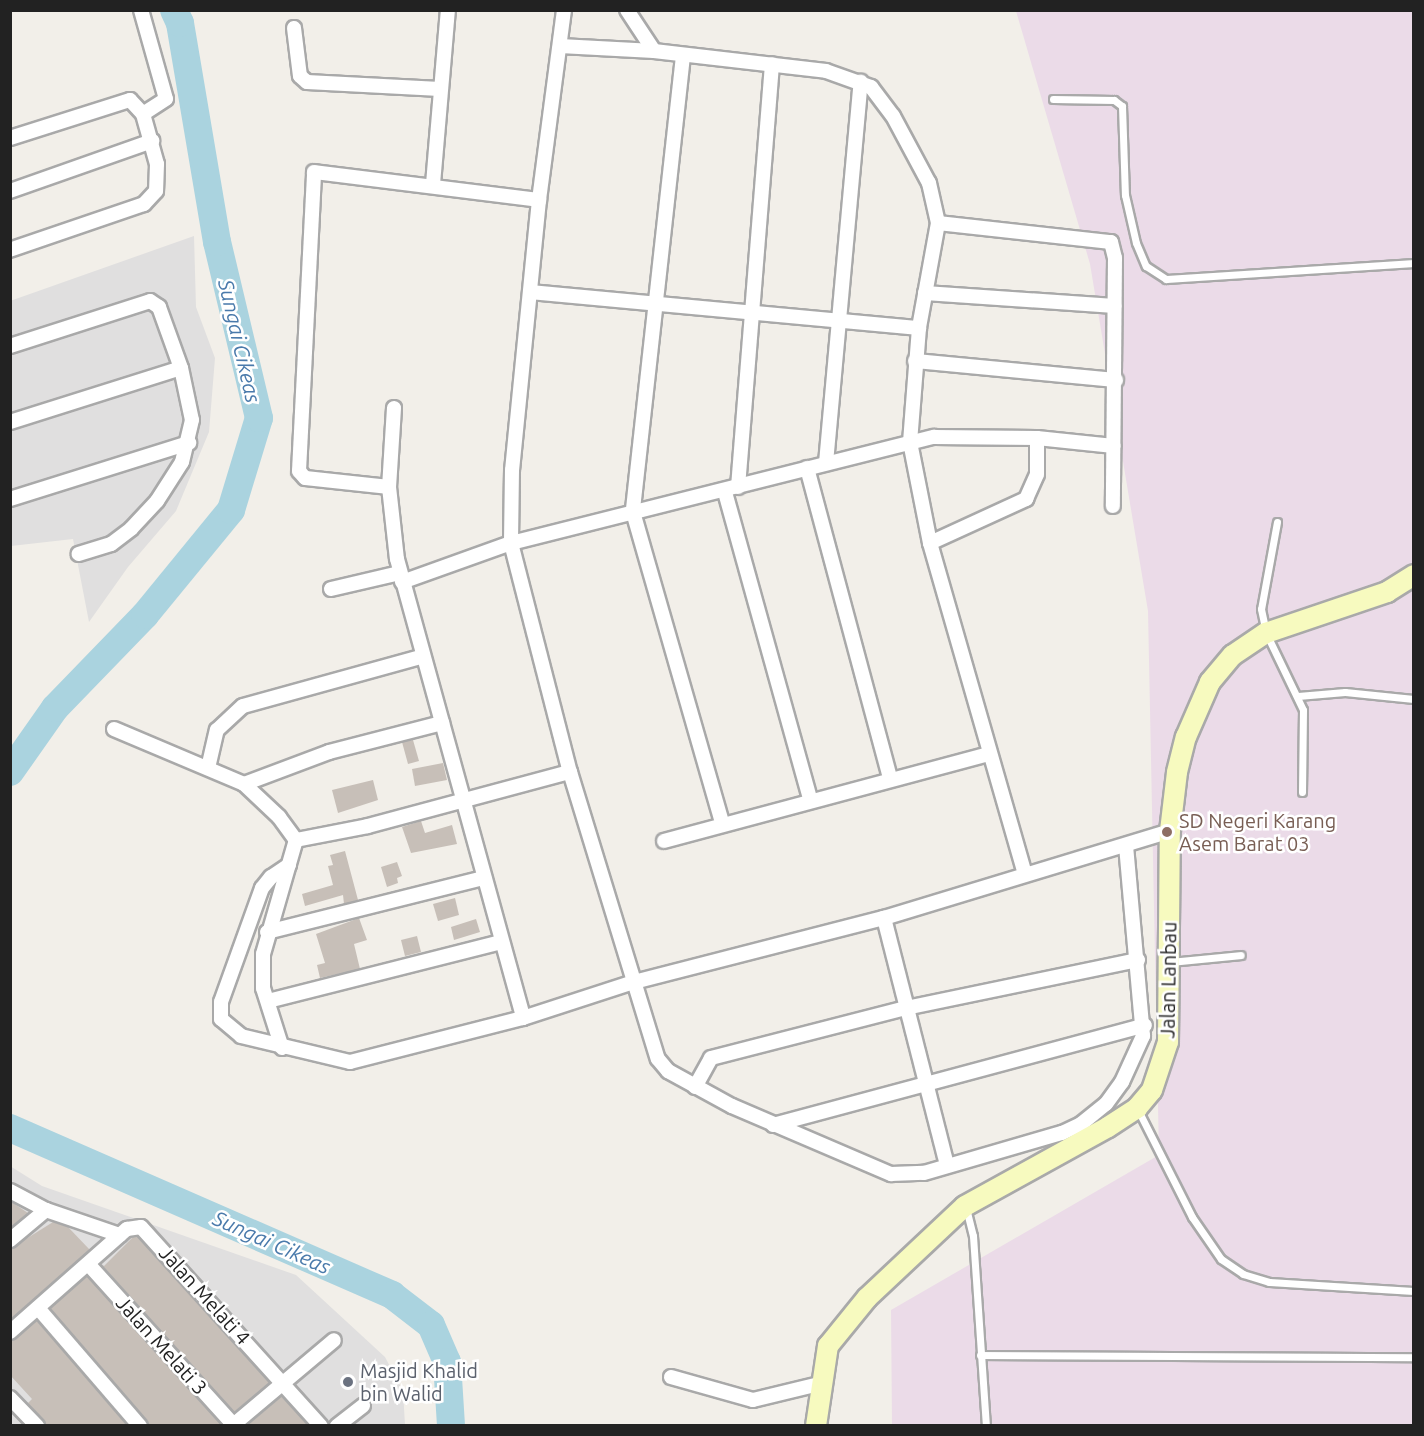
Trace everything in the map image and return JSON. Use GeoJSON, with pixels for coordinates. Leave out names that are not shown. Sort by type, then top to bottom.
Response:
{"type":"FeatureCollection","features":[{"type":"Feature","properties":{"kind":"street"},"geometry":{"type":"LineString","coordinates":[[141,10],[166,99],[143,114]]}},
{"type":"Feature","properties":{"kind":"street"},"geometry":{"type":"LineString","coordinates":[[433,184],[448,10]]}},
{"type":"Feature","properties":{"kind":"street"},"geometry":{"type":"LineString","coordinates":[[564,10],[538,200],[510,488],[511,543],[570,772],[658,1059],[668,1071],[695,1087],[773,1125],[891,1174],[916,1175],[1062,1133],[1095,1115],[1122,1083],[1145,1024],[1126,846]]}},
{"type":"Feature","properties":{"kind":"street"},"geometry":{"type":"LineString","coordinates":[[627,10],[654,51]]}},
{"type":"Feature","properties":{"kind":"street"},"geometry":{"type":"LineString","coordinates":[[294,28],[300,76],[307,82],[440,89]]}},
{"type":"Feature","properties":{"kind":"street"},"geometry":{"type":"LineString","coordinates":[[560,46],[654,51],[826,70],[871,87],[884,102],[904,135],[929,183],[938,223],[919,328],[910,442],[930,543],[988,754],[1024,874]]}},
{"type":"Feature","properties":{"kind":"street"},"geometry":{"type":"LineString","coordinates":[[683,56],[653,303],[633,512],[722,823]]}},
{"type":"Feature","properties":{"kind":"street"},"geometry":{"type":"LineString","coordinates":[[738,487],[772,64]]}},
{"type":"Feature","properties":{"kind":"street"},"geometry":{"type":"LineString","coordinates":[[826,463],[837,320],[861,82]]}},
{"type":"Feature","properties":{"kind":"street"},"geometry":{"type":"LineString","coordinates":[[10,138],[125,100],[136,103],[143,114],[152,141],[157,177],[152,199],[135,209],[10,250]]}},
{"type":"Feature","properties":{"kind":"street"},"geometry":{"type":"LineString","coordinates":[[10,191],[152,141]]}},
{"type":"Feature","properties":{"kind":"street"},"geometry":{"type":"LineString","coordinates":[[389,487],[305,478],[299,471],[312,176],[320,170],[538,200]]}},
{"type":"Feature","properties":{"kind":"street"},"geometry":{"type":"LineString","coordinates":[[938,223],[1106,240],[1114,249],[1116,380],[1113,506]]}},
{"type":"Feature","properties":{"kind":"street"},"geometry":{"type":"LineString","coordinates":[[530,292],[919,328]]}},
{"type":"Feature","properties":{"kind":"street"},"geometry":{"type":"LineString","coordinates":[[925,293],[1115,306]]}},
{"type":"Feature","properties":{"kind":"street"},"geometry":{"type":"LineString","coordinates":[[10,346],[150,301],[159,308],[181,369],[191,404],[189,443],[182,462],[157,501],[130,529],[111,544],[79,554]]}},
{"type":"Feature","properties":{"kind":"street"},"geometry":{"type":"LineString","coordinates":[[915,361],[1116,380]]}},
{"type":"Feature","properties":{"kind":"street"},"geometry":{"type":"LineString","coordinates":[[10,422],[181,369]]}},
{"type":"Feature","properties":{"kind":"street"},"geometry":{"type":"LineString","coordinates":[[394,408],[389,487],[391,529],[401,577],[421,657],[442,723],[460,799],[523,1018]]}},
{"type":"Feature","properties":{"kind":"street"},"geometry":{"type":"LineString","coordinates":[[331,589],[401,577],[511,543],[633,512],[725,492],[910,442],[961,436],[1037,438],[1114,446]]}},
{"type":"Feature","properties":{"kind":"street"},"geometry":{"type":"LineString","coordinates":[[930,543],[1026,499],[1036,474],[1037,438]]}},
{"type":"Feature","properties":{"kind":"street"},"geometry":{"type":"LineString","coordinates":[[10,499],[189,443]]}},
{"type":"Feature","properties":{"kind":"street"},"geometry":{"type":"LineString","coordinates":[[807,468],[890,777]]}},
{"type":"Feature","properties":{"kind":"street"},"geometry":{"type":"LineString","coordinates":[[725,492],[810,799]]}},
{"type":"Feature","properties":{"kind":"street","name":"Jalan Lanbau"},"geometry":{"type":"LineString","coordinates":[[816,1425],[819,1384],[828,1346],[848,1317],[965,1206],[1137,1108],[1161,1071],[1168,1042],[1171,962],[1170,831],[1186,737],[1210,682],[1233,655],[1266,633],[1387,592],[1413,575]]}},
{"type":"Feature","properties":{"kind":"street"},"geometry":{"type":"LineString","coordinates":[[208,768],[217,730],[243,706],[421,657]]}},
{"type":"Feature","properties":{"kind":"street"},"geometry":{"type":"LineString","coordinates":[[244,784],[329,752],[442,723]]}},
{"type":"Feature","properties":{"kind":"street"},"geometry":{"type":"LineString","coordinates":[[114,729],[244,784],[279,817],[296,840]]}},
{"type":"Feature","properties":{"kind":"street"},"geometry":{"type":"LineString","coordinates":[[664,841],[890,777],[988,754]]}},
{"type":"Feature","properties":{"kind":"street"},"geometry":{"type":"LineString","coordinates":[[296,840],[368,826],[460,799],[570,772]]}},
{"type":"Feature","properties":{"kind":"street"},"geometry":{"type":"LineString","coordinates":[[289,865],[271,877],[262,888],[219,1010],[221,1019],[241,1036],[282,1048],[350,1062],[523,1018],[634,982],[884,918],[1170,831]]}},
{"type":"Feature","properties":{"kind":"street"},"geometry":{"type":"LineString","coordinates":[[282,1048],[262,973],[267,932],[296,840]]}},
{"type":"Feature","properties":{"kind":"street"},"geometry":{"type":"LineString","coordinates":[[267,932],[484,878]]}},
{"type":"Feature","properties":{"kind":"street"},"geometry":{"type":"LineString","coordinates":[[884,918],[947,1165]]}},
{"type":"Feature","properties":{"kind":"street"},"geometry":{"type":"LineString","coordinates":[[268,1001],[501,942]]}},
{"type":"Feature","properties":{"kind":"street"},"geometry":{"type":"LineString","coordinates":[[695,1087],[711,1058],[906,1008],[1138,960]]}},
{"type":"Feature","properties":{"kind":"street"},"geometry":{"type":"LineString","coordinates":[[773,1125],[1145,1024]]}},
{"type":"Feature","properties":{"kind":"street"},"geometry":{"type":"LineString","coordinates":[[10,1191],[46,1210],[120,1235],[90,1266],[10,1332]]}},
{"type":"Feature","properties":{"kind":"street"},"geometry":{"type":"LineString","coordinates":[[10,1240],[46,1210]]}},
{"type":"Feature","properties":{"kind":"street","name":"Jalan Melati 4"},"geometry":{"type":"LineString","coordinates":[[120,1235],[135,1226],[148,1231],[282,1383]]}},
{"type":"Feature","properties":{"kind":"street","name":"Jalan Melati 3"},"geometry":{"type":"LineString","coordinates":[[90,1266],[232,1425]]}},
{"type":"Feature","properties":{"kind":"street"},"geometry":{"type":"LineString","coordinates":[[39,1308],[140,1425]]}},
{"type":"Feature","properties":{"kind":"street"},"geometry":{"type":"LineString","coordinates":[[232,1425],[334,1340]]}},
{"type":"Feature","properties":{"kind":"street"},"geometry":{"type":"LineString","coordinates":[[671,1377],[753,1400],[819,1384]]}},
{"type":"Feature","properties":{"kind":"street"},"geometry":{"type":"LineString","coordinates":[[282,1383],[321,1425]]}},
{"type":"Feature","properties":{"kind":"street"},"geometry":{"type":"LineString","coordinates":[[11,1399],[37,1425]]}},
{"type":"Feature","properties":{"kind":"street"},"geometry":{"type":"LineString","coordinates":[[337,1425],[363,1407]]}},
{"type":"Feature","properties":{"kind":"lane"},"geometry":{"type":"LineString","coordinates":[[1053,99],[1114,100],[1122,106],[1125,195],[1136,243],[1146,266],[1166,279],[1413,263]]}},
{"type":"Feature","properties":{"kind":"lane"},"geometry":{"type":"LineString","coordinates":[[1277,522],[1261,609],[1266,633],[1298,696],[1306,727],[1302,792]]}},
{"type":"Feature","properties":{"kind":"lane"},"geometry":{"type":"LineString","coordinates":[[1298,696],[1344,692],[1413,699]]}},
{"type":"Feature","properties":{"kind":"lane"},"geometry":{"type":"LineString","coordinates":[[1171,962],[1241,955]]}},
{"type":"Feature","properties":{"kind":"lane"},"geometry":{"type":"LineString","coordinates":[[1137,1108],[1192,1217],[1221,1259],[1243,1274],[1269,1282],[1413,1290]]}},
{"type":"Feature","properties":{"kind":"lane"},"geometry":{"type":"LineString","coordinates":[[965,1206],[973,1236],[986,1425]]}},
{"type":"Feature","properties":{"kind":"lane"},"geometry":{"type":"LineString","coordinates":[[980,1355],[1413,1357]]}},
{"type":"Feature","properties":{"kind":"shaded area"},"geometry":{"type":"Polygon","coordinates":[[[1016,11],[1413,11],[1413,1425],[892,1425],[891,1310],[1159,1155],[1148,611],[1090,264],[1016,11]]]}},
{"type":"Feature","properties":{"kind":"shaded area"},"geometry":{"type":"Polygon","coordinates":[[[194,236],[196,307],[215,358],[209,432],[176,511],[128,567],[89,622],[73,539],[11,546],[10,301],[194,236]]]}},
{"type":"Feature","properties":{"kind":"shaded area"},"geometry":{"type":"Polygon","coordinates":[[[10,1166],[42,1186],[296,1275],[385,1357],[403,1391],[405,1425],[11,1425],[10,1166]]]}},
{"type":"Feature","properties":{"kind":"building"},"geometry":{"type":"Polygon","coordinates":[[[413,740],[419,761],[408,764],[402,742],[413,740]]]}},
{"type":"Feature","properties":{"kind":"building"},"geometry":{"type":"Polygon","coordinates":[[[443,763],[447,780],[415,786],[412,769],[443,763]]]}},
{"type":"Feature","properties":{"kind":"building"},"geometry":{"type":"Polygon","coordinates":[[[373,780],[378,800],[338,813],[332,790],[373,780]]]}},
{"type":"Feature","properties":{"kind":"building"},"geometry":{"type":"Polygon","coordinates":[[[421,821],[425,833],[452,825],[457,844],[411,853],[402,827],[421,821]]]}},
{"type":"Feature","properties":{"kind":"building"},"geometry":{"type":"Polygon","coordinates":[[[345,851],[358,900],[344,904],[343,895],[305,906],[302,894],[333,885],[328,866],[333,865],[330,855],[345,851]]]}},
{"type":"Feature","properties":{"kind":"building"},"geometry":{"type":"Polygon","coordinates":[[[397,862],[402,876],[397,878],[398,883],[387,887],[381,867],[397,862]]]}},
{"type":"Feature","properties":{"kind":"building"},"geometry":{"type":"Polygon","coordinates":[[[455,898],[459,915],[438,921],[433,904],[455,898]]]}},
{"type":"Feature","properties":{"kind":"building"},"geometry":{"type":"Polygon","coordinates":[[[359,918],[367,940],[354,944],[360,969],[320,978],[317,965],[325,963],[316,934],[359,918]]]}},
{"type":"Feature","properties":{"kind":"building"},"geometry":{"type":"Polygon","coordinates":[[[476,919],[480,932],[454,940],[451,927],[476,919]]]}},
{"type":"Feature","properties":{"kind":"building"},"geometry":{"type":"Polygon","coordinates":[[[417,936],[421,952],[405,956],[401,940],[417,936]]]}},
{"type":"Feature","properties":{"kind":"building"},"geometry":{"type":"Polygon","coordinates":[[[10,1201],[28,1213],[10,1228],[10,1201]]]}},
{"type":"Feature","properties":{"kind":"building"},"geometry":{"type":"Polygon","coordinates":[[[53,1222],[68,1227],[90,1250],[10,1320],[10,1249],[53,1222]]]}},
{"type":"Feature","properties":{"kind":"building"},"geometry":{"type":"Polygon","coordinates":[[[133,1237],[138,1237],[270,1383],[234,1412],[101,1264],[104,1266],[133,1237]]]}},
{"type":"Feature","properties":{"kind":"building"},"geometry":{"type":"Polygon","coordinates":[[[87,1276],[222,1425],[149,1425],[50,1308],[87,1276]]]}},
{"type":"Feature","properties":{"kind":"building"},"geometry":{"type":"Polygon","coordinates":[[[37,1320],[128,1425],[46,1425],[28,1403],[32,1399],[10,1375],[10,1341],[37,1320]]]}},
{"type":"Feature","properties":{"kind":"building"},"geometry":{"type":"Polygon","coordinates":[[[282,1396],[308,1425],[247,1425],[282,1396]]]}},
{"type":"Feature","properties":{"kind":"waterway","name":"Sungai Cikeas"},"geometry":{"type":"LineString","coordinates":[[10,772],[55,708],[145,615],[231,510],[259,418],[217,242],[180,23],[174,10]]}},
{"type":"Feature","properties":{"kind":"waterway","name":"Sungai Cikeas"},"geometry":{"type":"LineString","coordinates":[[10,1128],[392,1295],[431,1325],[447,1362],[451,1426]]}},
{"type":"Feature","properties":{"kind":"place","name":"SD Negeri Karang Asem Barat 03"},"geometry":{"type":"Point","coordinates":[1167,832]}},
{"type":"Feature","properties":{"kind":"place","name":"Masjid Khalid bin Walid"},"geometry":{"type":"Point","coordinates":[348,1382]}}]}
